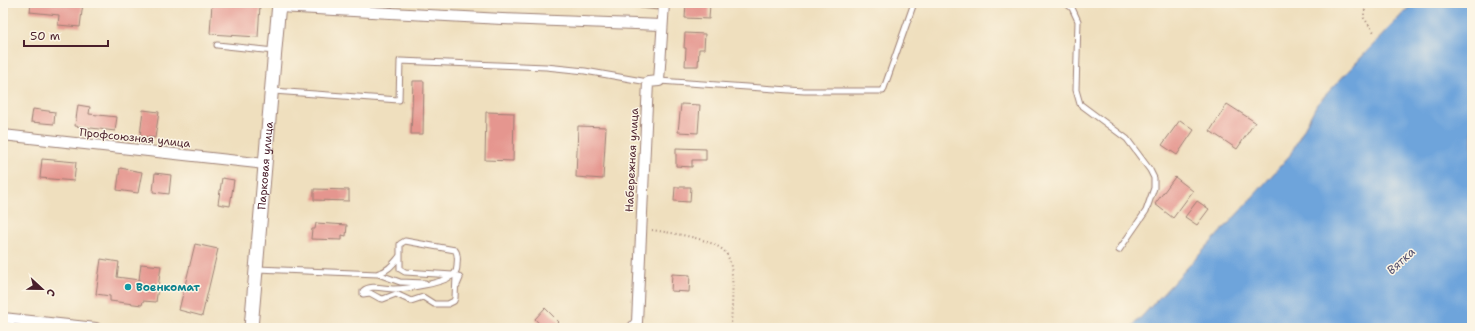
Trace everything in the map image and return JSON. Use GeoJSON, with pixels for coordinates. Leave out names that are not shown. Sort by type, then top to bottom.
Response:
{"type":"FeatureCollection","features":[{"type":"Feature","properties":{"kind":"street"},"geometry":{"type":"LineString","coordinates":[[648,82],[659,82],[664,3]]}},
{"type":"Feature","properties":{"kind":"street"},"geometry":{"type":"LineString","coordinates":[[279,5],[502,19],[662,25]]}},
{"type":"Feature","properties":{"kind":"street","name":"Парковая улица"},"geometry":{"type":"LineString","coordinates":[[251,328],[279,5]]}},
{"type":"Feature","properties":{"kind":"street","name":"Набережная улица"},"geometry":{"type":"LineString","coordinates":[[632,328],[637,322],[648,82]]}},
{"type":"Feature","properties":{"kind":"street","name":"Профсоюзная улица"},"geometry":{"type":"LineString","coordinates":[[3,135],[265,164]]}},
{"type":"Feature","properties":{"kind":"street"},"geometry":{"type":"LineString","coordinates":[[3,318],[96,328]]}},
{"type":"Feature","properties":{"kind":"lane"},"geometry":{"type":"LineString","coordinates":[[659,82],[804,91],[883,91],[914,3]]}},
{"type":"Feature","properties":{"kind":"lane"},"geometry":{"type":"LineString","coordinates":[[1066,3],[1072,8],[1078,21],[1076,90],[1080,104],[1127,139],[1150,170],[1154,178],[1154,188],[1146,211],[1118,250]]}},
{"type":"Feature","properties":{"kind":"lane"},"geometry":{"type":"LineString","coordinates":[[216,45],[275,51]]}},
{"type":"Feature","properties":{"kind":"lane"},"geometry":{"type":"LineString","coordinates":[[272,91],[399,100],[400,61],[546,67],[584,71],[648,82]]}},
{"type":"Feature","properties":{"kind":"lane"},"geometry":{"type":"LineString","coordinates":[[400,282],[399,257],[400,244],[403,241],[451,248],[457,253],[455,275]]}},
{"type":"Feature","properties":{"kind":"lane"},"geometry":{"type":"LineString","coordinates":[[378,274],[390,268],[399,257]]}},
{"type":"Feature","properties":{"kind":"lane"},"geometry":{"type":"LineString","coordinates":[[256,269],[378,274],[400,282],[431,283]]}},
{"type":"Feature","properties":{"kind":"lane"},"geometry":{"type":"LineString","coordinates":[[400,269],[406,272],[455,275],[458,276],[460,278],[454,301],[448,304],[434,304],[422,297],[412,300],[396,294],[383,299],[370,293],[363,294],[363,291],[367,288],[404,289],[445,280],[455,275]]}},
{"type":"Feature","properties":{"kind":"path"},"geometry":{"type":"LineString","coordinates":[[1370,3],[1364,12],[1364,18],[1374,32]]}},
{"type":"Feature","properties":{"kind":"path"},"geometry":{"type":"LineString","coordinates":[[641,228],[700,239],[718,246],[726,253],[733,277],[731,328]]}},
{"type":"Feature","properties":{"kind":"water","name":"Вятка"},"geometry":{"type":"Polygon","coordinates":[[[1413,3],[1472,3],[1472,328],[1131,328],[1242,209],[1290,155],[1317,104],[1413,3]]]}},
{"type":"Feature","properties":{"kind":"building"},"geometry":{"type":"Polygon","coordinates":[[[31,3],[83,3],[80,27],[58,25],[59,15],[30,12],[31,3]]]}},
{"type":"Feature","properties":{"kind":"building"},"geometry":{"type":"Polygon","coordinates":[[[212,3],[260,5],[258,37],[210,34],[212,3]]]}},
{"type":"Feature","properties":{"kind":"building"},"geometry":{"type":"Polygon","coordinates":[[[601,3],[622,3],[622,5],[601,5],[601,3]]]}},
{"type":"Feature","properties":{"kind":"building"},"geometry":{"type":"Polygon","coordinates":[[[640,3],[659,3],[658,10],[640,8],[640,3]]]}},
{"type":"Feature","properties":{"kind":"building"},"geometry":{"type":"Polygon","coordinates":[[[686,3],[710,3],[709,19],[685,18],[686,3]]]}},
{"type":"Feature","properties":{"kind":"building"},"geometry":{"type":"Polygon","coordinates":[[[685,33],[705,34],[704,49],[699,49],[698,66],[685,66],[685,33]]]}},
{"type":"Feature","properties":{"kind":"building"},"geometry":{"type":"Polygon","coordinates":[[[413,81],[424,81],[423,134],[411,134],[413,81]]]}},
{"type":"Feature","properties":{"kind":"building"},"geometry":{"type":"Polygon","coordinates":[[[681,104],[700,105],[698,133],[678,132],[681,104]]]}},
{"type":"Feature","properties":{"kind":"building"},"geometry":{"type":"Polygon","coordinates":[[[1227,104],[1255,122],[1237,149],[1210,131],[1227,104]]]}},
{"type":"Feature","properties":{"kind":"building"},"geometry":{"type":"Polygon","coordinates":[[[78,105],[90,107],[89,114],[117,117],[115,131],[75,126],[78,105]]]}},
{"type":"Feature","properties":{"kind":"building"},"geometry":{"type":"Polygon","coordinates":[[[33,109],[55,112],[54,124],[31,122],[33,109]]]}},
{"type":"Feature","properties":{"kind":"building"},"geometry":{"type":"Polygon","coordinates":[[[143,110],[159,112],[155,138],[140,136],[143,110]]]}},
{"type":"Feature","properties":{"kind":"building"},"geometry":{"type":"Polygon","coordinates":[[[486,112],[514,113],[513,161],[485,160],[486,112]]]}},
{"type":"Feature","properties":{"kind":"building"},"geometry":{"type":"Polygon","coordinates":[[[1180,120],[1194,130],[1177,155],[1162,145],[1180,120]]]}},
{"type":"Feature","properties":{"kind":"building"},"geometry":{"type":"Polygon","coordinates":[[[578,126],[606,127],[603,179],[576,177],[578,126]]]}},
{"type":"Feature","properties":{"kind":"building"},"geometry":{"type":"Polygon","coordinates":[[[676,148],[706,149],[706,160],[692,160],[692,167],[676,166],[676,148]]]}},
{"type":"Feature","properties":{"kind":"building"},"geometry":{"type":"Polygon","coordinates":[[[42,159],[76,162],[74,181],[40,178],[42,159]]]}},
{"type":"Feature","properties":{"kind":"building"},"geometry":{"type":"Polygon","coordinates":[[[120,168],[142,172],[138,193],[117,190],[120,168]]]}},
{"type":"Feature","properties":{"kind":"building"},"geometry":{"type":"Polygon","coordinates":[[[155,173],[171,175],[169,194],[153,192],[155,173]]]}},
{"type":"Feature","properties":{"kind":"building"},"geometry":{"type":"Polygon","coordinates":[[[1175,177],[1193,191],[1173,218],[1155,204],[1175,177]]]}},
{"type":"Feature","properties":{"kind":"building"},"geometry":{"type":"Polygon","coordinates":[[[222,178],[234,180],[230,206],[218,204],[222,178]]]}},
{"type":"Feature","properties":{"kind":"building"},"geometry":{"type":"Polygon","coordinates":[[[675,187],[691,187],[690,202],[674,201],[675,187]]]}},
{"type":"Feature","properties":{"kind":"building"},"geometry":{"type":"Polygon","coordinates":[[[314,189],[349,190],[349,201],[314,200],[314,189]]]}},
{"type":"Feature","properties":{"kind":"building"},"geometry":{"type":"Polygon","coordinates":[[[1197,201],[1209,209],[1197,225],[1185,217],[1197,201]]]}},
{"type":"Feature","properties":{"kind":"building"},"geometry":{"type":"Polygon","coordinates":[[[316,223],[347,225],[346,236],[342,235],[342,240],[311,239],[312,229],[315,229],[316,223]]]}},
{"type":"Feature","properties":{"kind":"building"},"geometry":{"type":"Polygon","coordinates":[[[195,244],[218,249],[202,316],[179,310],[195,244]]]}},
{"type":"Feature","properties":{"kind":"building","name":"Военкомат"},"geometry":{"type":"Polygon","coordinates":[[[101,259],[119,262],[117,277],[139,280],[141,264],[161,266],[156,302],[143,301],[142,305],[110,301],[110,296],[96,294],[101,259]]]}},
{"type":"Feature","properties":{"kind":"building"},"geometry":{"type":"Polygon","coordinates":[[[672,274],[690,275],[689,292],[671,291],[672,274]]]}},
{"type":"Feature","properties":{"kind":"building"},"geometry":{"type":"Polygon","coordinates":[[[545,308],[559,322],[553,328],[543,328],[535,319],[545,308]]]}},
{"type":"Feature","properties":{"kind":"place","name":"Военкомат"},"geometry":{"type":"Point","coordinates":[128,287]}}]}
